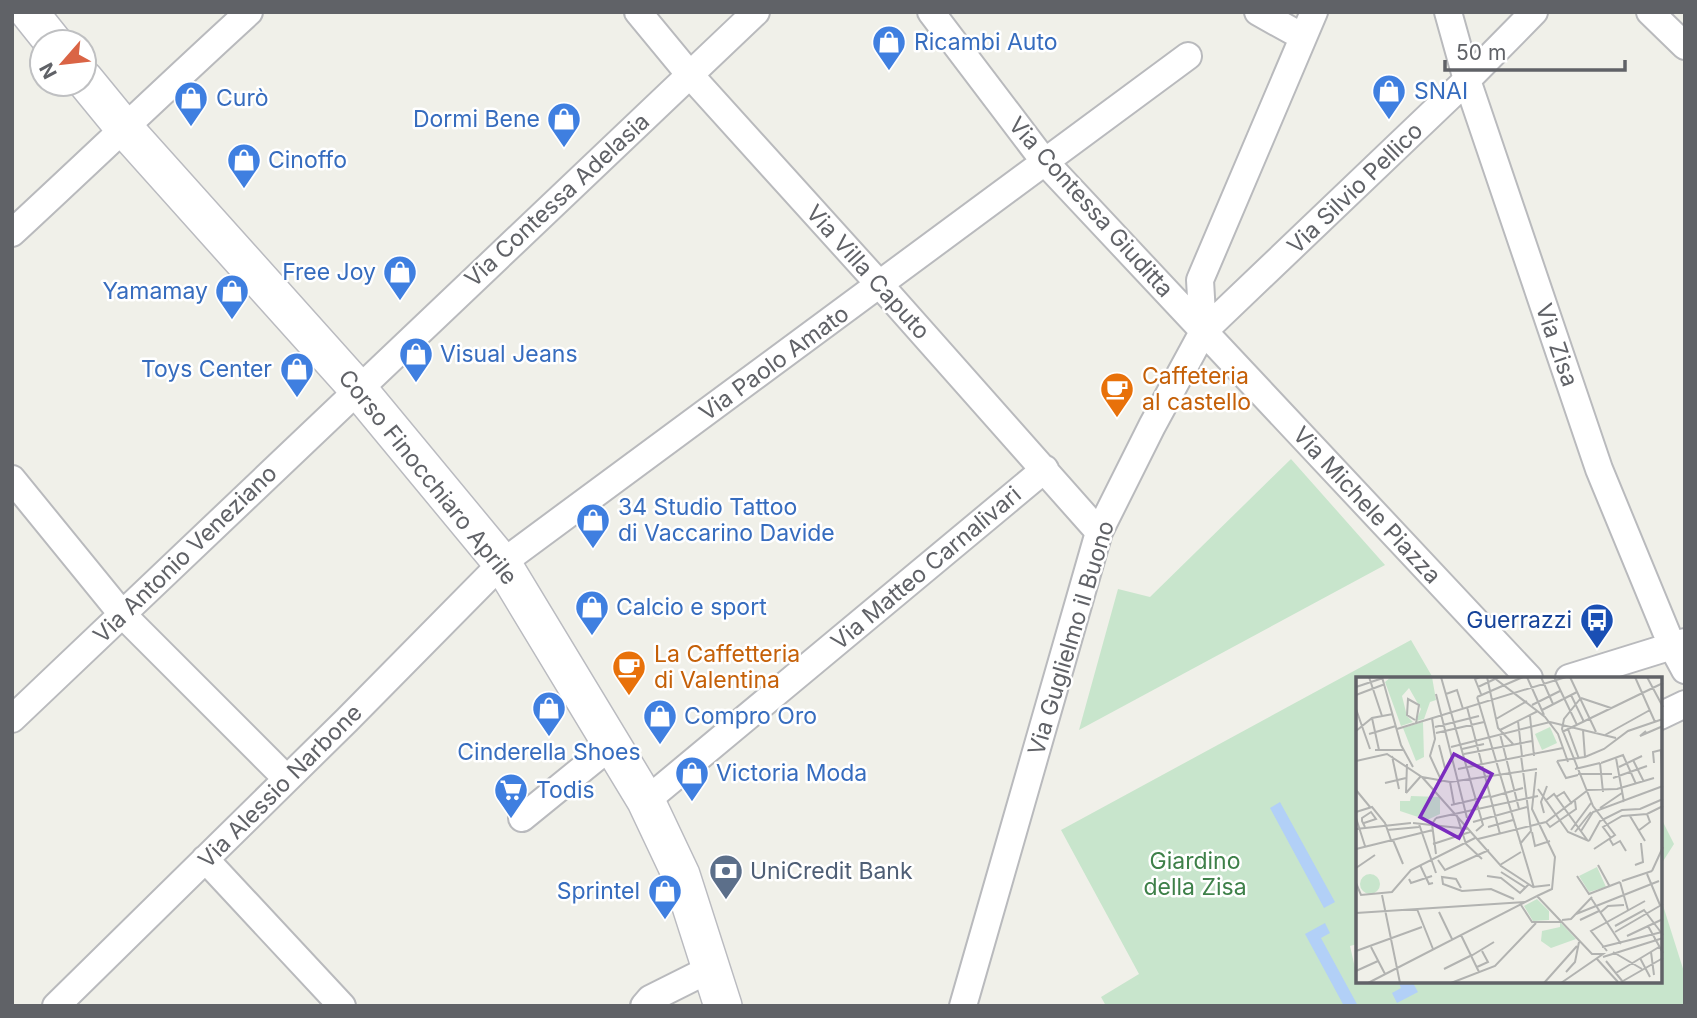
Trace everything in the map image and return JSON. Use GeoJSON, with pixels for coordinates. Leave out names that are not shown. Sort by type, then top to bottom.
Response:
{"type":"FeatureCollection","features":[{"type":"Feature","properties":{"kind":"street"},"geometry":{"type":"LineString","coordinates":[[29,12],[42,28]]}},
{"type":"Feature","properties":{"kind":"street"},"geometry":{"type":"LineString","coordinates":[[12,233],[249,12]]}},
{"type":"Feature","properties":{"kind":"street","name":"Via Villa Caputo"},"geometry":{"type":"LineString","coordinates":[[638,12],[690,75],[1099,532]]}},
{"type":"Feature","properties":{"kind":"street","name":"Via Contessa Adelasia"},"geometry":{"type":"LineString","coordinates":[[358,388],[756,12]]}},
{"type":"Feature","properties":{"kind":"street","name":"Via Contessa Giuditta"},"geometry":{"type":"LineString","coordinates":[[931,12],[1045,161],[1203,332]]}},
{"type":"Feature","properties":{"kind":"street"},"geometry":{"type":"LineString","coordinates":[[1258,12],[1303,37]]}},
{"type":"Feature","properties":{"kind":"street"},"geometry":{"type":"LineString","coordinates":[[1203,332],[1200,280],[1314,12]]}},
{"type":"Feature","properties":{"kind":"street","name":"Via Zisa"},"geometry":{"type":"LineString","coordinates":[[1448,12],[1467,80],[1600,470],[1678,644],[1685,670]]}},
{"type":"Feature","properties":{"kind":"street","name":"Via Silvio Pellico"},"geometry":{"type":"LineString","coordinates":[[1203,332],[1467,80],[1534,12]]}},
{"type":"Feature","properties":{"kind":"street"},"geometry":{"type":"LineString","coordinates":[[1650,12],[1685,46]]}},
{"type":"Feature","properties":{"kind":"street","name":"Via Paolo Amato"},"geometry":{"type":"LineString","coordinates":[[502,563],[1188,56]]}},
{"type":"Feature","properties":{"kind":"street","name":"Corso Finocchiaro Aprile"},"geometry":{"type":"LineString","coordinates":[[98,96],[358,388],[502,563],[646,801],[681,875],[723,1006]]}},
{"type":"Feature","properties":{"kind":"street","name":"Via Guglielmo il Buono"},"geometry":{"type":"LineString","coordinates":[[963,1006],[1099,532],[1203,332]]}},
{"type":"Feature","properties":{"kind":"street","name":"Via Michele Piazza"},"geometry":{"type":"LineString","coordinates":[[1203,332],[1528,677]]}},
{"type":"Feature","properties":{"kind":"street","name":"Via Antonio Veneziano"},"geometry":{"type":"LineString","coordinates":[[12,719],[358,388]]}},
{"type":"Feature","properties":{"kind":"street","name":"Via Matteo Carnalivari"},"geometry":{"type":"LineString","coordinates":[[646,801],[1045,469]]}},
{"type":"Feature","properties":{"kind":"street"},"geometry":{"type":"LineString","coordinates":[[12,479],[122,614],[287,779]]}},
{"type":"Feature","properties":{"kind":"street","name":"Via Alessio Narbone"},"geometry":{"type":"LineString","coordinates":[[56,1006],[502,563]]}},
{"type":"Feature","properties":{"kind":"street"},"geometry":{"type":"LineString","coordinates":[[1572,677],[1678,644]]}},
{"type":"Feature","properties":{"kind":"street"},"geometry":{"type":"LineString","coordinates":[[1662,715],[1685,704]]}},
{"type":"Feature","properties":{"kind":"street"},"geometry":{"type":"LineString","coordinates":[[522,818],[612,744]]}},
{"type":"Feature","properties":{"kind":"street"},"geometry":{"type":"LineString","coordinates":[[205,859],[342,1006]]}},
{"type":"Feature","properties":{"kind":"street"},"geometry":{"type":"LineString","coordinates":[[644,1006],[650,999],[712,968]]}},
{"type":"Feature","properties":{"kind":"green space"},"geometry":{"type":"Polygon","coordinates":[[[1291,459],[1385,565],[1079,730],[1118,589],[1150,597],[1291,459]]]}},
{"type":"Feature","properties":{"kind":"green space","name":"Giardino della Zisa"},"geometry":{"type":"Polygon","coordinates":[[[1411,640],[1432,677],[1356,677],[1356,944],[1350,946],[1356,983],[1662,983],[1662,902],[1685,975],[1685,1006],[1106,1006],[1101,997],[1139,974],[1061,830],[1411,640]]]}},
{"type":"Feature","properties":{"kind":"green space"},"geometry":{"type":"Polygon","coordinates":[[[1662,820],[1674,844],[1662,863],[1662,820]]]}},
{"type":"Feature","properties":{"kind":"water"},"geometry":{"type":"Polygon","coordinates":[[[1280,802],[1335,902],[1324,908],[1270,808],[1280,802]]]}},
{"type":"Feature","properties":{"kind":"water"},"geometry":{"type":"Polygon","coordinates":[[[1325,923],[1330,933],[1321,938],[1358,1006],[1344,1006],[1305,934],[1325,923]]]}},
{"type":"Feature","properties":{"kind":"water"},"geometry":{"type":"Polygon","coordinates":[[[1399,983],[1413,983],[1418,992],[1397,1003],[1392,993],[1401,988],[1399,983]]]}},
{"type":"Feature","properties":{"kind":"place","name":"Ricambi Auto"},"geometry":{"type":"Point","coordinates":[889,72]}},
{"type":"Feature","properties":{"kind":"place","name":"SNAI"},"geometry":{"type":"Point","coordinates":[1389,121]}},
{"type":"Feature","properties":{"kind":"place","name":"Curò"},"geometry":{"type":"Point","coordinates":[191,128]}},
{"type":"Feature","properties":{"kind":"place","name":"Dormi Bene"},"geometry":{"type":"Point","coordinates":[564,149]}},
{"type":"Feature","properties":{"kind":"place","name":"Cinoffo"},"geometry":{"type":"Point","coordinates":[244,190]}},
{"type":"Feature","properties":{"kind":"place","name":"Free Joy"},"geometry":{"type":"Point","coordinates":[400,302]}},
{"type":"Feature","properties":{"kind":"place","name":"Yamamay"},"geometry":{"type":"Point","coordinates":[232,321]}},
{"type":"Feature","properties":{"kind":"place","name":"Visual Jeans"},"geometry":{"type":"Point","coordinates":[416,384]}},
{"type":"Feature","properties":{"kind":"place","name":"Toys Center"},"geometry":{"type":"Point","coordinates":[297,399]}},
{"type":"Feature","properties":{"kind":"place","name":"Caffeteria al castello"},"geometry":{"type":"Point","coordinates":[1117,419]}},
{"type":"Feature","properties":{"kind":"place","name":"34 Studio Tattoo di Vaccarino Davide"},"geometry":{"type":"Point","coordinates":[593,550]}},
{"type":"Feature","properties":{"kind":"place","name":"Calcio e sport"},"geometry":{"type":"Point","coordinates":[592,637]}},
{"type":"Feature","properties":{"kind":"place","name":"Guerrazzi"},"geometry":{"type":"Point","coordinates":[1597,650]}},
{"type":"Feature","properties":{"kind":"place","name":"La Caffetteria di Valentina"},"geometry":{"type":"Point","coordinates":[629,697]}},
{"type":"Feature","properties":{"kind":"place","name":"Cinderella Shoes"},"geometry":{"type":"Point","coordinates":[549,738]}},
{"type":"Feature","properties":{"kind":"place","name":"Compro Oro"},"geometry":{"type":"Point","coordinates":[660,746]}},
{"type":"Feature","properties":{"kind":"place","name":"Victoria Moda"},"geometry":{"type":"Point","coordinates":[692,803]}},
{"type":"Feature","properties":{"kind":"place","name":"Todis"},"geometry":{"type":"Point","coordinates":[511,820]}},
{"type":"Feature","properties":{"kind":"place","name":"UniCredit Bank"},"geometry":{"type":"Point","coordinates":[726,901]}},
{"type":"Feature","properties":{"kind":"place","name":"Sprintel"},"geometry":{"type":"Point","coordinates":[665,921]}}]}
